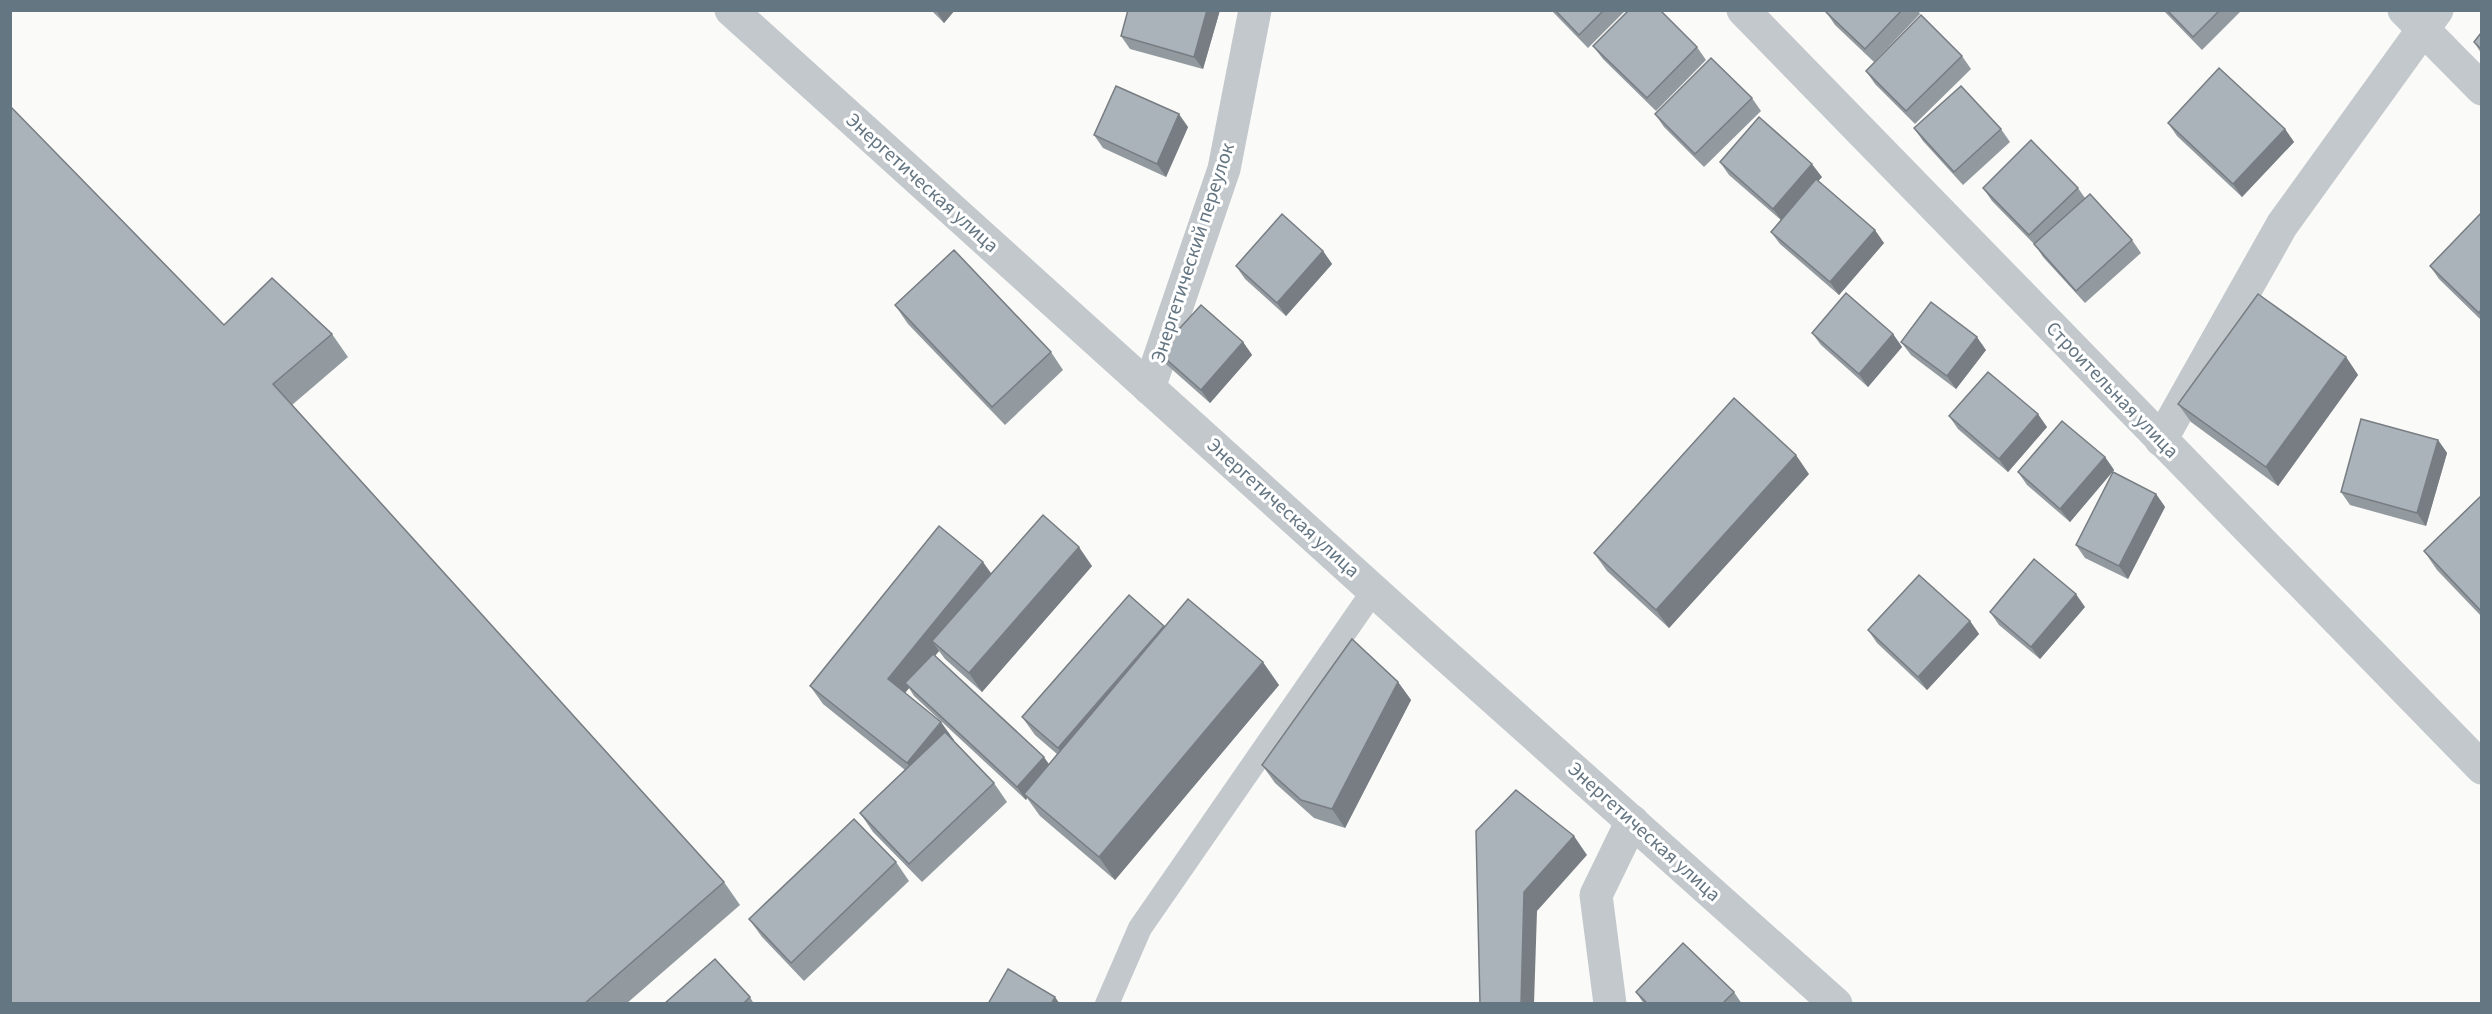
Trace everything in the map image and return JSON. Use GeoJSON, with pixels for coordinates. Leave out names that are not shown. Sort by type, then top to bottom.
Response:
{"type":"FeatureCollection","features":[{"type":"Feature","properties":{"kind":"street","name":"Энергетическая улица"},"geometry":{"type":"LineString","coordinates":[[731,10],[1836,1004]]}},
{"type":"Feature","properties":{"kind":"street","name":"Энергетический переулок"},"geometry":{"type":"LineString","coordinates":[[1149,388],[1224,169],[1255,10]]}},
{"type":"Feature","properties":{"kind":"street","name":"Строительная улица"},"geometry":{"type":"LineString","coordinates":[[1743,10],[2481,768]]}},
{"type":"Feature","properties":{"kind":"street"},"geometry":{"type":"LineString","coordinates":[[2161,440],[2282,225],[2421,17],[2481,89]]}},
{"type":"Feature","properties":{"kind":"street"},"geometry":{"type":"LineString","coordinates":[[1610,1004],[1596,895],[1632,821]]}},
{"type":"Feature","properties":{"kind":"lane"},"geometry":{"type":"LineString","coordinates":[[1107,1004],[1140,928],[1374,590]]}},
{"type":"Feature","properties":{"kind":"building"},"geometry":{"type":"Polygon","coordinates":[[[1128,10],[1207,10],[1194,57],[1121,36],[1128,10]]]}},
{"type":"Feature","properties":{"kind":"building"},"geometry":{"type":"Polygon","coordinates":[[[1555,10],[1604,10],[1579,35],[1555,10]]]}},
{"type":"Feature","properties":{"kind":"building"},"geometry":{"type":"Polygon","coordinates":[[[1629,10],[1660,10],[1697,47],[1647,98],[1593,46],[1629,10]]]}},
{"type":"Feature","properties":{"kind":"building"},"geometry":{"type":"Polygon","coordinates":[[[1828,10],[1902,10],[1865,49],[1826,12],[1828,10]]]}},
{"type":"Feature","properties":{"kind":"building"},"geometry":{"type":"Polygon","coordinates":[[[2167,10],[2220,10],[2193,37],[2167,10]]]}},
{"type":"Feature","properties":{"kind":"building"},"geometry":{"type":"Polygon","coordinates":[[[1921,15],[1962,56],[1906,111],[1866,71],[1921,15]]]}},
{"type":"Feature","properties":{"kind":"building"},"geometry":{"type":"Polygon","coordinates":[[[2481,33],[2481,49],[2474,42],[2481,33]]]}},
{"type":"Feature","properties":{"kind":"building"},"geometry":{"type":"Polygon","coordinates":[[[1711,58],[1752,98],[1695,154],[1655,114],[1711,58]]]}},
{"type":"Feature","properties":{"kind":"building"},"geometry":{"type":"Polygon","coordinates":[[[2219,68],[2285,129],[2233,184],[2168,123],[2219,68]]]}},
{"type":"Feature","properties":{"kind":"building"},"geometry":{"type":"Polygon","coordinates":[[[1116,86],[1179,114],[1157,164],[1094,135],[1116,86]]]}},
{"type":"Feature","properties":{"kind":"building"},"geometry":{"type":"Polygon","coordinates":[[[1961,86],[2001,129],[1954,172],[1914,128],[1961,86]]]}},
{"type":"Feature","properties":{"kind":"building"},"geometry":{"type":"Polygon","coordinates":[[[10,106],[224,325],[272,278],[332,334],[273,384],[724,882],[584,1004],[10,1004],[10,106]]]}},
{"type":"Feature","properties":{"kind":"building"},"geometry":{"type":"Polygon","coordinates":[[[1759,117],[1812,164],[1773,209],[1720,162],[1759,117]]]}},
{"type":"Feature","properties":{"kind":"building"},"geometry":{"type":"Polygon","coordinates":[[[2031,140],[2078,188],[2029,235],[1983,188],[2031,140]]]}},
{"type":"Feature","properties":{"kind":"building"},"geometry":{"type":"Polygon","coordinates":[[[1816,179],[1875,230],[1830,282],[1771,232],[1816,179]]]}},
{"type":"Feature","properties":{"kind":"building"},"geometry":{"type":"Polygon","coordinates":[[[2090,194],[2132,240],[2076,291],[2034,244],[2090,194]]]}},
{"type":"Feature","properties":{"kind":"building"},"geometry":{"type":"Polygon","coordinates":[[[2481,213],[2481,310],[2479,313],[2430,266],[2481,213]]]}},
{"type":"Feature","properties":{"kind":"building"},"geometry":{"type":"Polygon","coordinates":[[[1282,214],[1323,251],[1277,303],[1236,266],[1282,214]]]}},
{"type":"Feature","properties":{"kind":"building"},"geometry":{"type":"Polygon","coordinates":[[[954,250],[1051,352],[992,407],[895,305],[954,250]]]}},
{"type":"Feature","properties":{"kind":"building"},"geometry":{"type":"Polygon","coordinates":[[[1846,293],[1893,334],[1859,374],[1812,333],[1846,293]]]}},
{"type":"Feature","properties":{"kind":"building"},"geometry":{"type":"Polygon","coordinates":[[[2258,294],[2346,357],[2266,467],[2178,404],[2258,294]]]}},
{"type":"Feature","properties":{"kind":"building"},"geometry":{"type":"Polygon","coordinates":[[[1931,302],[1977,337],[1947,376],[1901,342],[1931,302]]]}},
{"type":"Feature","properties":{"kind":"building"},"geometry":{"type":"Polygon","coordinates":[[[1201,305],[1243,342],[1201,390],[1158,352],[1201,305]]]}},
{"type":"Feature","properties":{"kind":"building"},"geometry":{"type":"Polygon","coordinates":[[[1988,372],[2038,414],[1999,459],[1949,416],[1988,372]]]}},
{"type":"Feature","properties":{"kind":"building"},"geometry":{"type":"Polygon","coordinates":[[[1734,398],[1796,455],[1656,610],[1594,553],[1734,398]]]}},
{"type":"Feature","properties":{"kind":"building"},"geometry":{"type":"Polygon","coordinates":[[[2361,419],[2438,440],[2417,513],[2341,492],[2361,419]]]}},
{"type":"Feature","properties":{"kind":"building"},"geometry":{"type":"Polygon","coordinates":[[[2062,421],[2105,457],[2060,509],[2018,472],[2062,421]]]}},
{"type":"Feature","properties":{"kind":"building"},"geometry":{"type":"Polygon","coordinates":[[[2113,472],[2156,494],[2119,566],[2076,545],[2113,472]]]}},
{"type":"Feature","properties":{"kind":"building"},"geometry":{"type":"Polygon","coordinates":[[[2481,496],[2481,611],[2424,551],[2481,496]]]}},
{"type":"Feature","properties":{"kind":"building"},"geometry":{"type":"Polygon","coordinates":[[[1043,515],[1079,547],[969,673],[932,641],[1043,515]]]}},
{"type":"Feature","properties":{"kind":"building"},"geometry":{"type":"Polygon","coordinates":[[[939,526],[983,562],[888,679],[941,722],[907,763],[810,686],[939,526]]]}},
{"type":"Feature","properties":{"kind":"building"},"geometry":{"type":"Polygon","coordinates":[[[2034,559],[2076,594],[2031,647],[1990,612],[2034,559]]]}},
{"type":"Feature","properties":{"kind":"building"},"geometry":{"type":"Polygon","coordinates":[[[1919,575],[1970,621],[1918,677],[1868,630],[1919,575]]]}},
{"type":"Feature","properties":{"kind":"building"},"geometry":{"type":"Polygon","coordinates":[[[1129,595],[1164,626],[1058,748],[1022,717],[1129,595]]]}},
{"type":"Feature","properties":{"kind":"building"},"geometry":{"type":"Polygon","coordinates":[[[1188,599],[1263,662],[1099,857],[1024,794],[1188,599]]]}},
{"type":"Feature","properties":{"kind":"building"},"geometry":{"type":"Polygon","coordinates":[[[1352,639],[1398,682],[1332,809],[1301,800],[1262,765],[1352,639]]]}},
{"type":"Feature","properties":{"kind":"building"},"geometry":{"type":"Polygon","coordinates":[[[933,654],[1044,757],[1017,787],[905,683],[933,654]]]}},
{"type":"Feature","properties":{"kind":"building"},"geometry":{"type":"Polygon","coordinates":[[[945,732],[994,783],[909,864],[860,813],[945,732]]]}},
{"type":"Feature","properties":{"kind":"building"},"geometry":{"type":"Polygon","coordinates":[[[1516,790],[1574,836],[1524,892],[1521,1004],[1480,1004],[1476,831],[1516,790]]]}},
{"type":"Feature","properties":{"kind":"building"},"geometry":{"type":"Polygon","coordinates":[[[854,819],[896,862],[791,963],[749,919],[854,819]]]}},
{"type":"Feature","properties":{"kind":"building"},"geometry":{"type":"Polygon","coordinates":[[[1683,943],[1734,992],[1722,1004],[1648,1004],[1636,992],[1683,943]]]}},
{"type":"Feature","properties":{"kind":"building"},"geometry":{"type":"Polygon","coordinates":[[[715,959],[750,997],[743,1004],[664,1004],[715,959]]]}},
{"type":"Feature","properties":{"kind":"building"},"geometry":{"type":"Polygon","coordinates":[[[1008,969],[1055,997],[1051,1004],[988,1004],[1008,969]]]}}]}
